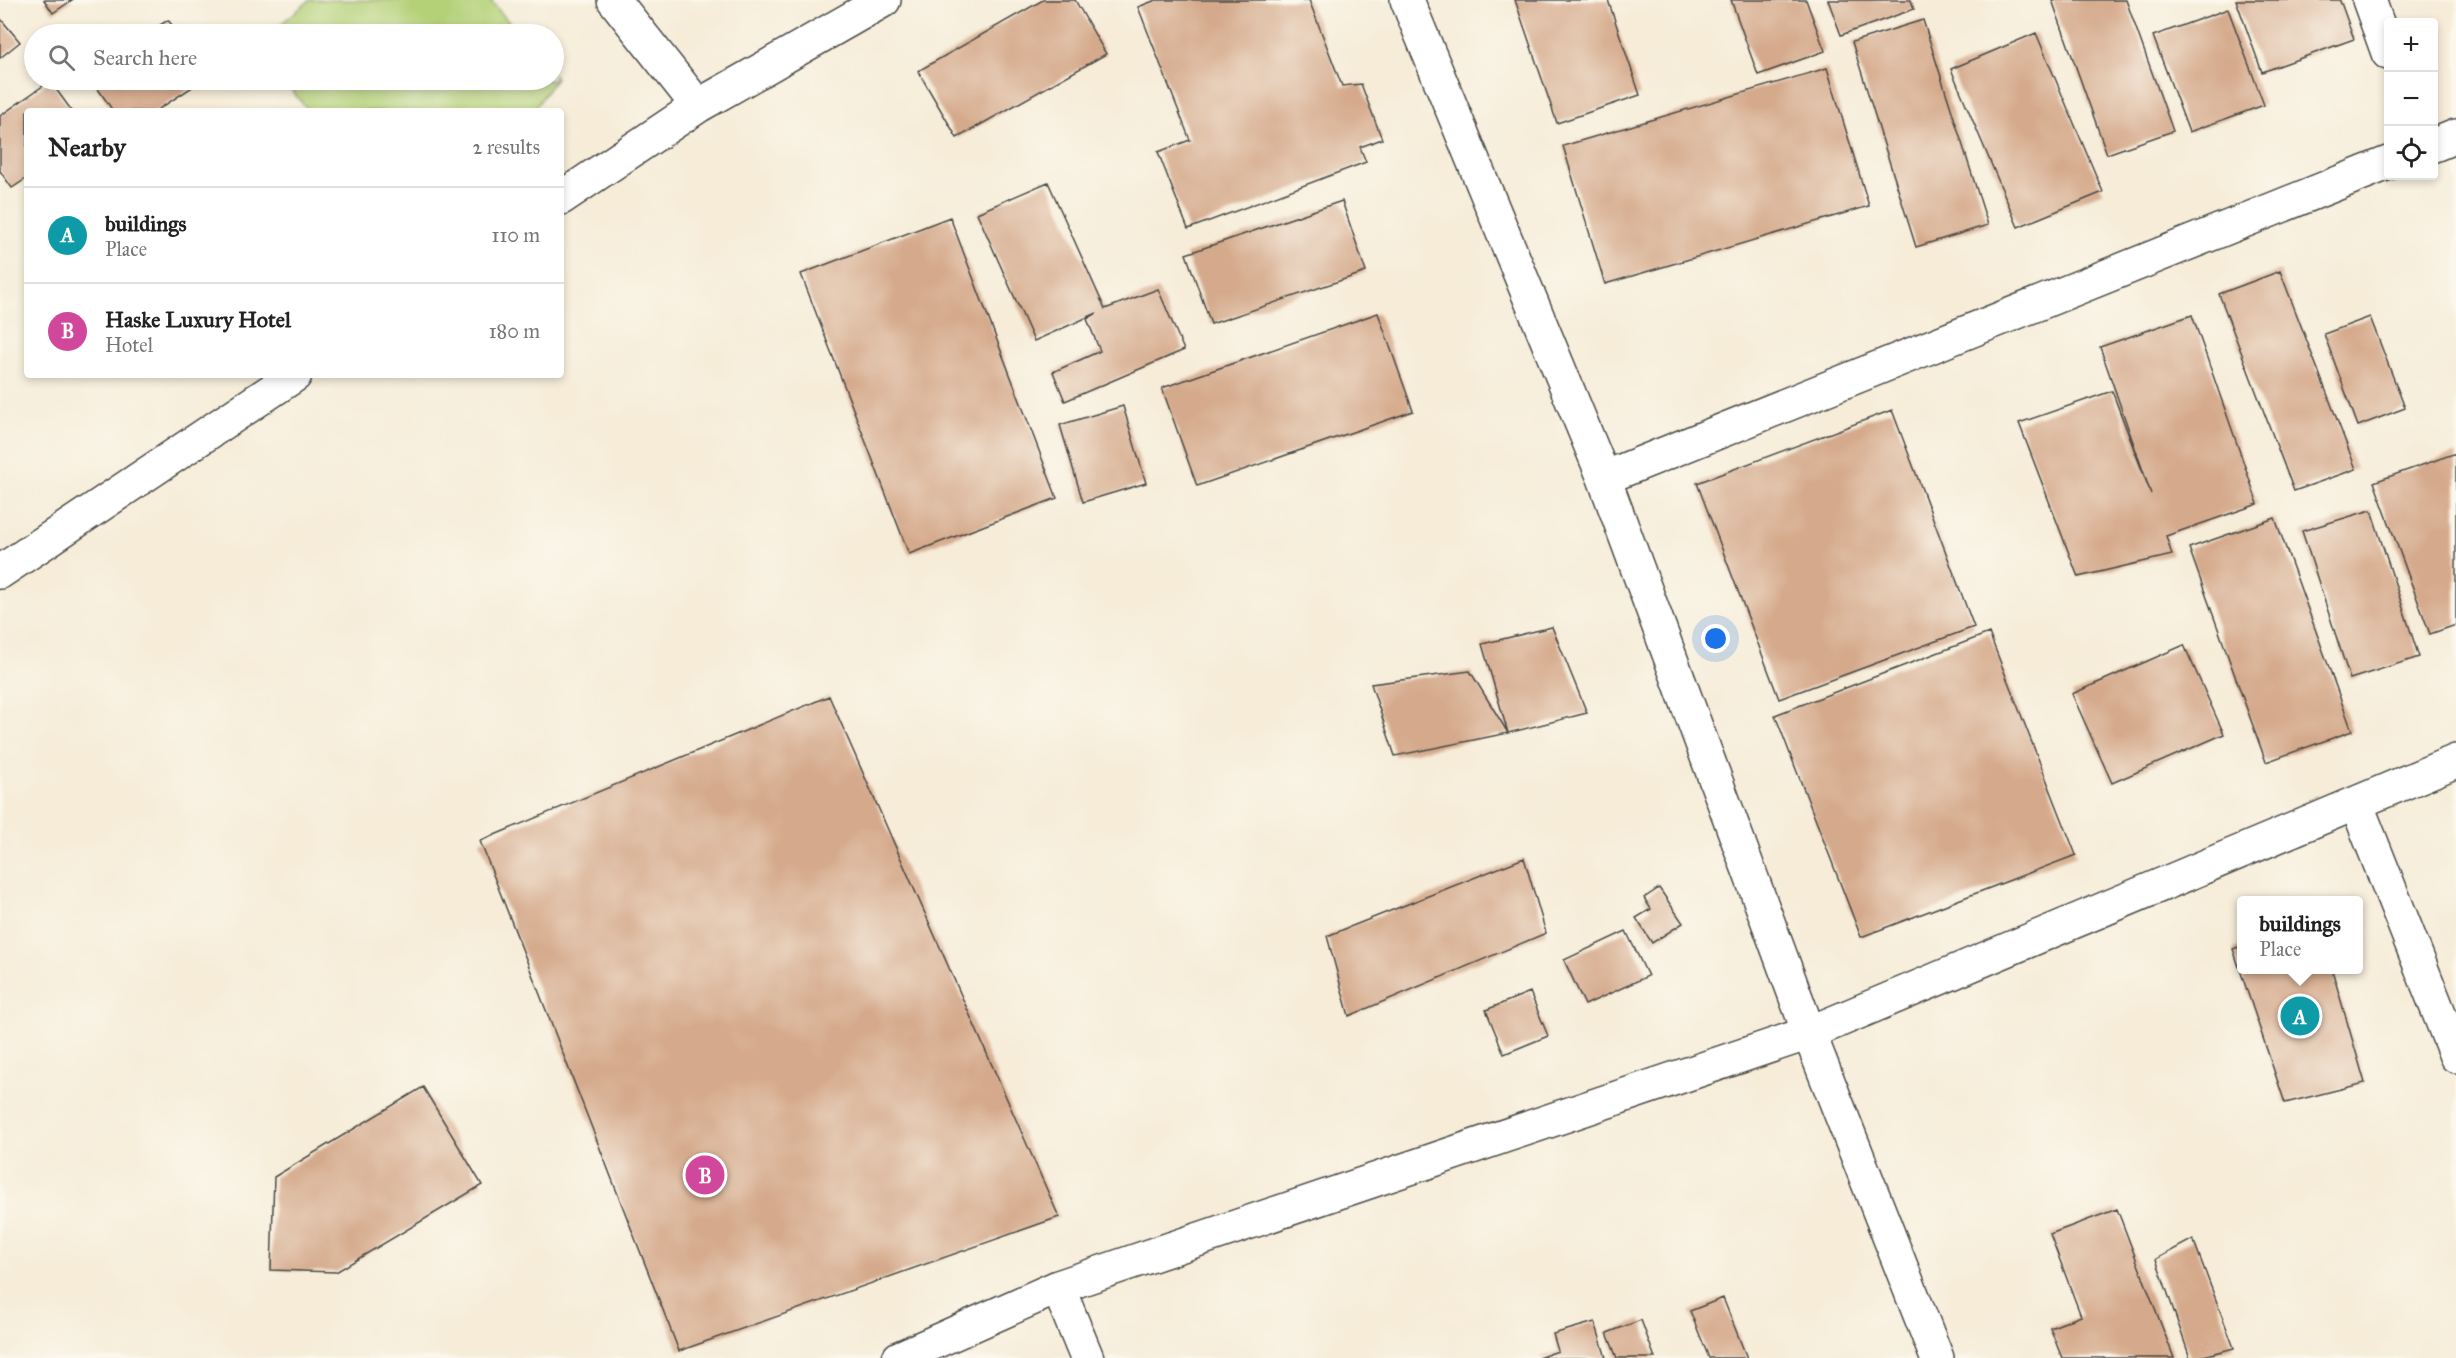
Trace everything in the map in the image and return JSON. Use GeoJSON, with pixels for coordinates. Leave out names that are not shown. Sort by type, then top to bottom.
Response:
{"type":"FeatureCollection","features":[{"type":"Feature","properties":{"kind":"street"},"geometry":{"type":"LineString","coordinates":[[614,0],[698,106]]}},
{"type":"Feature","properties":{"kind":"street"},"geometry":{"type":"LineString","coordinates":[[564,196],[698,106],[884,0]]}},
{"type":"Feature","properties":{"kind":"street"},"geometry":{"type":"LineString","coordinates":[[1407,0],[1604,478],[1809,1033],[1938,1358]]}},
{"type":"Feature","properties":{"kind":"street"},"geometry":{"type":"LineString","coordinates":[[2369,0],[2384,42]]}},
{"type":"Feature","properties":{"kind":"street"},"geometry":{"type":"LineString","coordinates":[[2438,143],[2456,136]]}},
{"type":"Feature","properties":{"kind":"street"},"geometry":{"type":"LineString","coordinates":[[1604,478],[2384,165]]}},
{"type":"Feature","properties":{"kind":"street"},"geometry":{"type":"LineString","coordinates":[[0,572],[291,378]]}},
{"type":"Feature","properties":{"kind":"street"},"geometry":{"type":"LineString","coordinates":[[899,1358],[1059,1287],[1809,1033],[2456,761]]}},
{"type":"Feature","properties":{"kind":"street"},"geometry":{"type":"LineString","coordinates":[[2356,803],[2456,1056]]}},
{"type":"Feature","properties":{"kind":"street"},"geometry":{"type":"LineString","coordinates":[[1059,1287],[1087,1358]]}},
{"type":"Feature","properties":{"kind":"green space"},"geometry":{"type":"Polygon","coordinates":[[[310,0],[490,0],[510,24],[281,24],[310,0]]]}},
{"type":"Feature","properties":{"kind":"green space"},"geometry":{"type":"Polygon","coordinates":[[[291,90],[548,90],[535,108],[306,108],[291,90]]]}},
{"type":"Feature","properties":{"kind":"building"},"geometry":{"type":"Polygon","coordinates":[[[44,0],[72,0],[53,13],[44,0]]]}},
{"type":"Feature","properties":{"kind":"building"},"geometry":{"type":"Polygon","coordinates":[[[1043,0],[1075,0],[1106,54],[957,138],[918,71],[1043,0]]]}},
{"type":"Feature","properties":{"kind":"building"},"geometry":{"type":"Polygon","coordinates":[[[1156,0],[1309,0],[1342,86],[1361,84],[1382,139],[1360,147],[1366,162],[1188,229],[1158,152],[1190,140],[1138,7],[1156,0]]]}},
{"type":"Feature","properties":{"kind":"building"},"geometry":{"type":"Polygon","coordinates":[[[1515,0],[1608,0],[1640,95],[1557,123],[1515,0]]]}},
{"type":"Feature","properties":{"kind":"building"},"geometry":{"type":"Polygon","coordinates":[[[1731,0],[1806,0],[1825,51],[1758,75],[1731,0]]]}},
{"type":"Feature","properties":{"kind":"building"},"geometry":{"type":"Polygon","coordinates":[[[1828,0],[1911,0],[1914,9],[1841,35],[1828,0]]]}},
{"type":"Feature","properties":{"kind":"building"},"geometry":{"type":"Polygon","coordinates":[[[2052,0],[2126,0],[2173,131],[2107,154],[2052,0]]]}},
{"type":"Feature","properties":{"kind":"building"},"geometry":{"type":"Polygon","coordinates":[[[2236,0],[2340,0],[2354,39],[2262,72],[2236,0]]]}},
{"type":"Feature","properties":{"kind":"building"},"geometry":{"type":"Polygon","coordinates":[[[2228,9],[2264,105],[2189,132],[2153,36],[2228,9]]]}},
{"type":"Feature","properties":{"kind":"building"},"geometry":{"type":"Polygon","coordinates":[[[0,18],[20,42],[0,58],[0,18]]]}},
{"type":"Feature","properties":{"kind":"building"},"geometry":{"type":"Polygon","coordinates":[[[1923,20],[1988,225],[1916,247],[1852,42],[1923,20]]]}},
{"type":"Feature","properties":{"kind":"building"},"geometry":{"type":"Polygon","coordinates":[[[2036,33],[2103,192],[2018,227],[1951,69],[2036,33]]]}},
{"type":"Feature","properties":{"kind":"building"},"geometry":{"type":"Polygon","coordinates":[[[1827,68],[1869,206],[1605,284],[1563,146],[1827,68]]]}},
{"type":"Feature","properties":{"kind":"building"},"geometry":{"type":"Polygon","coordinates":[[[37,90],[57,90],[70,108],[24,108],[24,180],[12,188],[0,171],[0,116],[37,90]]]}},
{"type":"Feature","properties":{"kind":"building"},"geometry":{"type":"Polygon","coordinates":[[[99,90],[188,90],[161,108],[111,108],[99,90]]]}},
{"type":"Feature","properties":{"kind":"building"},"geometry":{"type":"Polygon","coordinates":[[[1048,182],[1105,309],[1158,289],[1184,350],[1065,401],[1053,372],[1100,351],[1087,319],[1097,313],[1034,341],[977,213],[1048,182]]]}},
{"type":"Feature","properties":{"kind":"building"},"geometry":{"type":"Polygon","coordinates":[[[1342,201],[1366,272],[1211,324],[1186,254],[1342,201]]]}},
{"type":"Feature","properties":{"kind":"building"},"geometry":{"type":"Polygon","coordinates":[[[950,217],[1057,498],[909,554],[801,274],[950,217]]]}},
{"type":"Feature","properties":{"kind":"building"},"geometry":{"type":"Polygon","coordinates":[[[2280,271],[2356,469],[2294,491],[2219,294],[2280,271]]]}},
{"type":"Feature","properties":{"kind":"building"},"geometry":{"type":"Polygon","coordinates":[[[1378,313],[1413,411],[1197,486],[1162,388],[1378,313]]]}},
{"type":"Feature","properties":{"kind":"building"},"geometry":{"type":"Polygon","coordinates":[[[2192,315],[2258,504],[2166,536],[2172,555],[2078,577],[2019,423],[2112,391],[2151,494],[2100,347],[2192,315]]]}},
{"type":"Feature","properties":{"kind":"building"},"geometry":{"type":"Polygon","coordinates":[[[2370,317],[2405,408],[2358,426],[2324,334],[2370,317]]]}},
{"type":"Feature","properties":{"kind":"building"},"geometry":{"type":"Polygon","coordinates":[[[1123,406],[1146,483],[1083,502],[1060,425],[1123,406]]]}},
{"type":"Feature","properties":{"kind":"building"},"geometry":{"type":"Polygon","coordinates":[[[1892,410],[1974,627],[1779,699],[1697,483],[1892,410]]]}},
{"type":"Feature","properties":{"kind":"building"},"geometry":{"type":"Polygon","coordinates":[[[2456,453],[2456,625],[2430,634],[2374,482],[2456,453]]]}},
{"type":"Feature","properties":{"kind":"building"},"geometry":{"type":"Polygon","coordinates":[[[2371,510],[2419,657],[2350,679],[2302,531],[2371,510]]]}},
{"type":"Feature","properties":{"kind":"building"},"geometry":{"type":"Polygon","coordinates":[[[2275,518],[2352,731],[2266,762],[2189,548],[2275,518]]]}},
{"type":"Feature","properties":{"kind":"building"},"geometry":{"type":"Polygon","coordinates":[[[1552,627],[1587,713],[1508,733],[1482,644],[1552,627]]]}},
{"type":"Feature","properties":{"kind":"building"},"geometry":{"type":"Polygon","coordinates":[[[1989,633],[2076,855],[1861,937],[1775,715],[1989,633]]]}},
{"type":"Feature","properties":{"kind":"building"},"geometry":{"type":"Polygon","coordinates":[[[2184,645],[2224,734],[2112,783],[2072,694],[2184,645]]]}},
{"type":"Feature","properties":{"kind":"building"},"geometry":{"type":"Polygon","coordinates":[[[1470,671],[1508,733],[1395,756],[1371,684],[1470,671]]]}},
{"type":"Feature","properties":{"kind":"building"},"geometry":{"type":"Polygon","coordinates":[[[829,696],[1059,1217],[679,1351],[480,841],[829,696]]]}},
{"type":"Feature","properties":{"kind":"building"},"geometry":{"type":"Polygon","coordinates":[[[1524,858],[1546,933],[1349,1016],[1327,936],[1524,858]]]}},
{"type":"Feature","properties":{"kind":"building"},"geometry":{"type":"Polygon","coordinates":[[[1659,888],[1683,923],[1652,943],[1636,918],[1651,909],[1644,898],[1659,888]]]}},
{"type":"Feature","properties":{"kind":"building"},"geometry":{"type":"Polygon","coordinates":[[[1626,931],[1648,976],[1585,1005],[1564,960],[1626,931]]]}},
{"type":"Feature","properties":{"kind":"building"},"geometry":{"type":"Polygon","coordinates":[[[2237,948],[2237,961],[2233,949],[2237,948]]]}},
{"type":"Feature","properties":{"kind":"building"},"geometry":{"type":"Polygon","coordinates":[[[2241,974],[2333,974],[2365,1083],[2285,1103],[2241,974]]]}},
{"type":"Feature","properties":{"kind":"building"},"geometry":{"type":"Polygon","coordinates":[[[1530,992],[1548,1036],[1504,1054],[1486,1010],[1530,992]]]}},
{"type":"Feature","properties":{"kind":"building"},"geometry":{"type":"Polygon","coordinates":[[[423,1087],[482,1185],[336,1272],[271,1270],[274,1177],[423,1087]]]}},
{"type":"Feature","properties":{"kind":"building"},"geometry":{"type":"Polygon","coordinates":[[[2117,1209],[2174,1358],[2062,1358],[2050,1328],[2081,1316],[2050,1234],[2117,1209]]]}},
{"type":"Feature","properties":{"kind":"building"},"geometry":{"type":"Polygon","coordinates":[[[2193,1239],[2234,1348],[2190,1358],[2156,1259],[2193,1239]]]}},
{"type":"Feature","properties":{"kind":"building"},"geometry":{"type":"Polygon","coordinates":[[[1723,1298],[1747,1358],[1709,1358],[1690,1311],[1723,1298]]]}},
{"type":"Feature","properties":{"kind":"building"},"geometry":{"type":"Polygon","coordinates":[[[1641,1320],[1655,1358],[1617,1358],[1607,1333],[1641,1320]]]}},
{"type":"Feature","properties":{"kind":"building"},"geometry":{"type":"Polygon","coordinates":[[[1595,1322],[1606,1358],[1538,1358],[1558,1351],[1553,1334],[1595,1322]]]}},
{"type":"Feature","properties":{"kind":"place","name":"buildings"},"geometry":{"type":"Point","coordinates":[2300,1016]}},
{"type":"Feature","properties":{"kind":"place","name":"Haske Luxury Hotel"},"geometry":{"type":"Point","coordinates":[705,1175]}}]}
